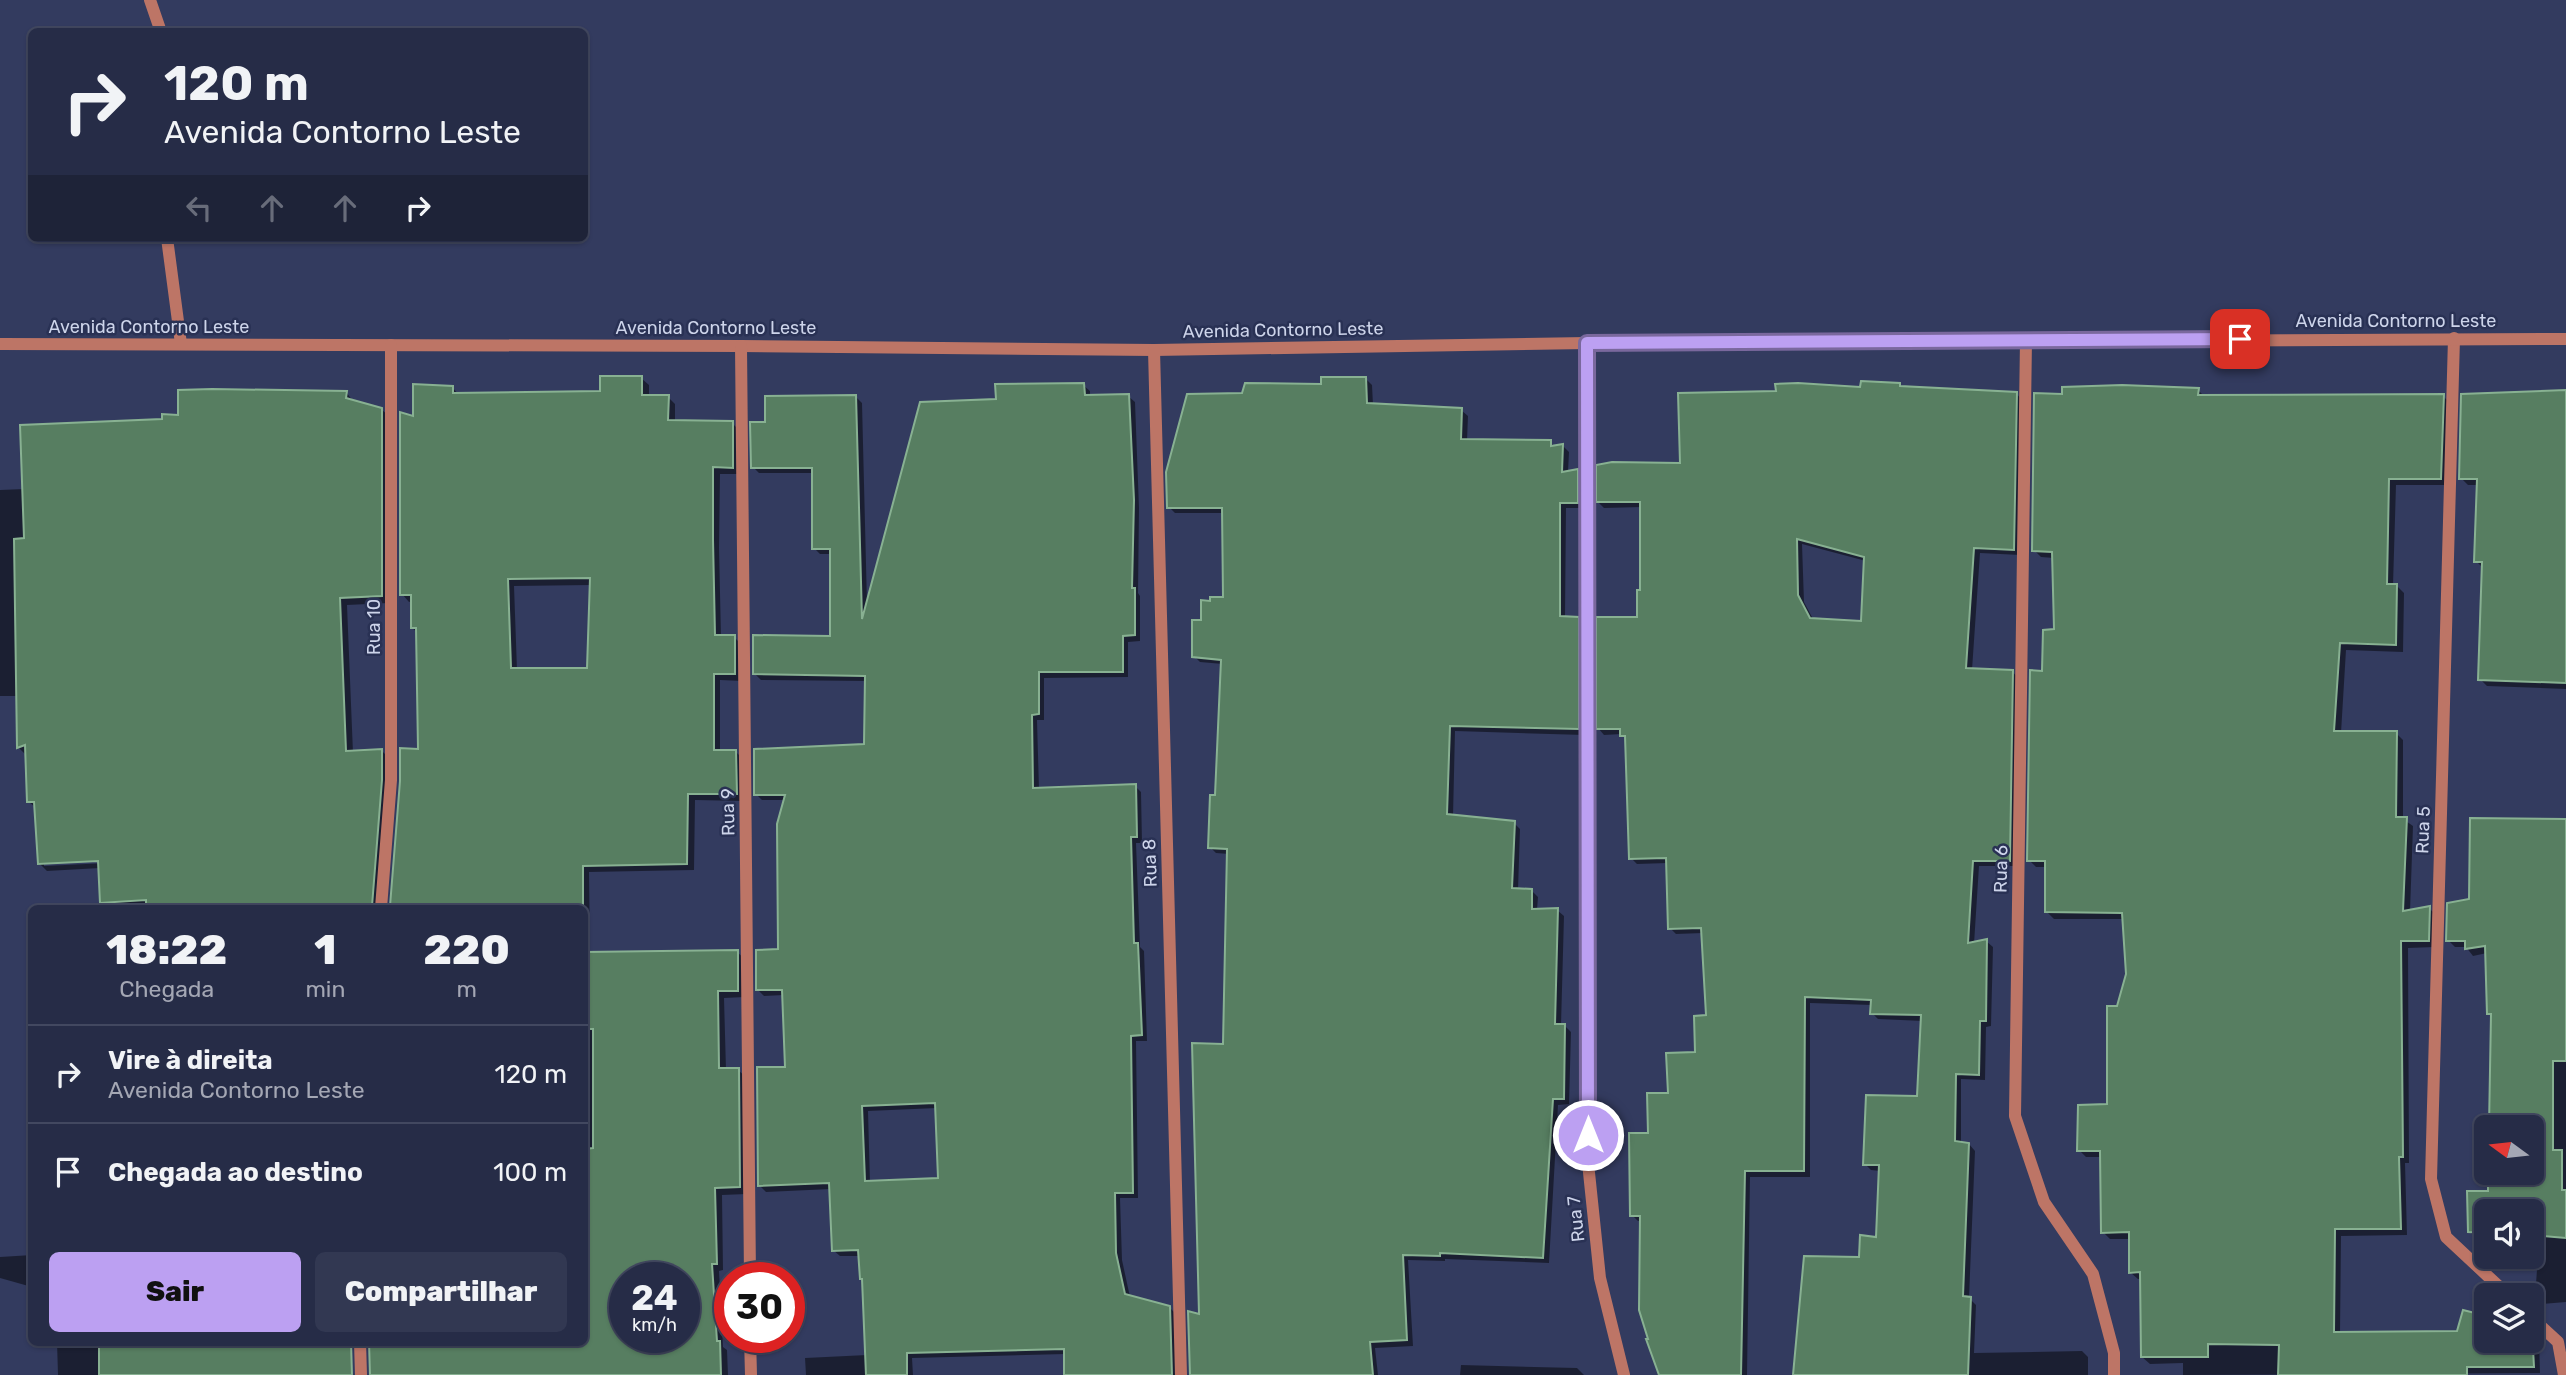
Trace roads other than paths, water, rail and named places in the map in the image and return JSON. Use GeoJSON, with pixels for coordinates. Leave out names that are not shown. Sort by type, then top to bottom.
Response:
{"type":"FeatureCollection","features":[{"type":"Feature","properties":{"kind":"street"},"geometry":{"type":"LineString","coordinates":[[150,0],[160,28]]}},
{"type":"Feature","properties":{"kind":"street"},"geometry":{"type":"LineString","coordinates":[[168,242],[181,344]]}},
{"type":"Feature","properties":{"kind":"street","name":"Rua 5"},"geometry":{"type":"LineString","coordinates":[[2454,338],[2431,1180],[2446,1237],[2495,1283]]}},
{"type":"Feature","properties":{"kind":"street","name":"Avenida Contorno Leste"},"geometry":{"type":"LineString","coordinates":[[0,344],[1154,350],[1587,343],[2566,338]]}},
{"type":"Feature","properties":{"kind":"street","name":"Rua 6"},"geometry":{"type":"LineString","coordinates":[[2026,340],[2015,1116],[2043,1202],[2093,1273],[2114,1353],[2114,1375]]}},
{"type":"Feature","properties":{"kind":"street","name":"Rua 7"},"geometry":{"type":"LineString","coordinates":[[1587,343],[1588,1163],[1600,1278],[1623,1375]]}},
{"type":"Feature","properties":{"kind":"street","name":"Rua 10"},"geometry":{"type":"LineString","coordinates":[[381,905],[391,780],[391,345]]}},
{"type":"Feature","properties":{"kind":"street","name":"Rua 9"},"geometry":{"type":"LineString","coordinates":[[741,346],[750,1262]]}},
{"type":"Feature","properties":{"kind":"street","name":"Rua 8"},"geometry":{"type":"LineString","coordinates":[[1154,350],[1181,1375]]}},
{"type":"Feature","properties":{"kind":"street"},"geometry":{"type":"LineString","coordinates":[[2544,1329],[2558,1342],[2564,1375]]}},
{"type":"Feature","properties":{"kind":"street"},"geometry":{"type":"LineString","coordinates":[[360,1346],[361,1375]]}},
{"type":"Feature","properties":{"kind":"street"},"geometry":{"type":"LineString","coordinates":[[750,1353],[751,1375]]}}]}
